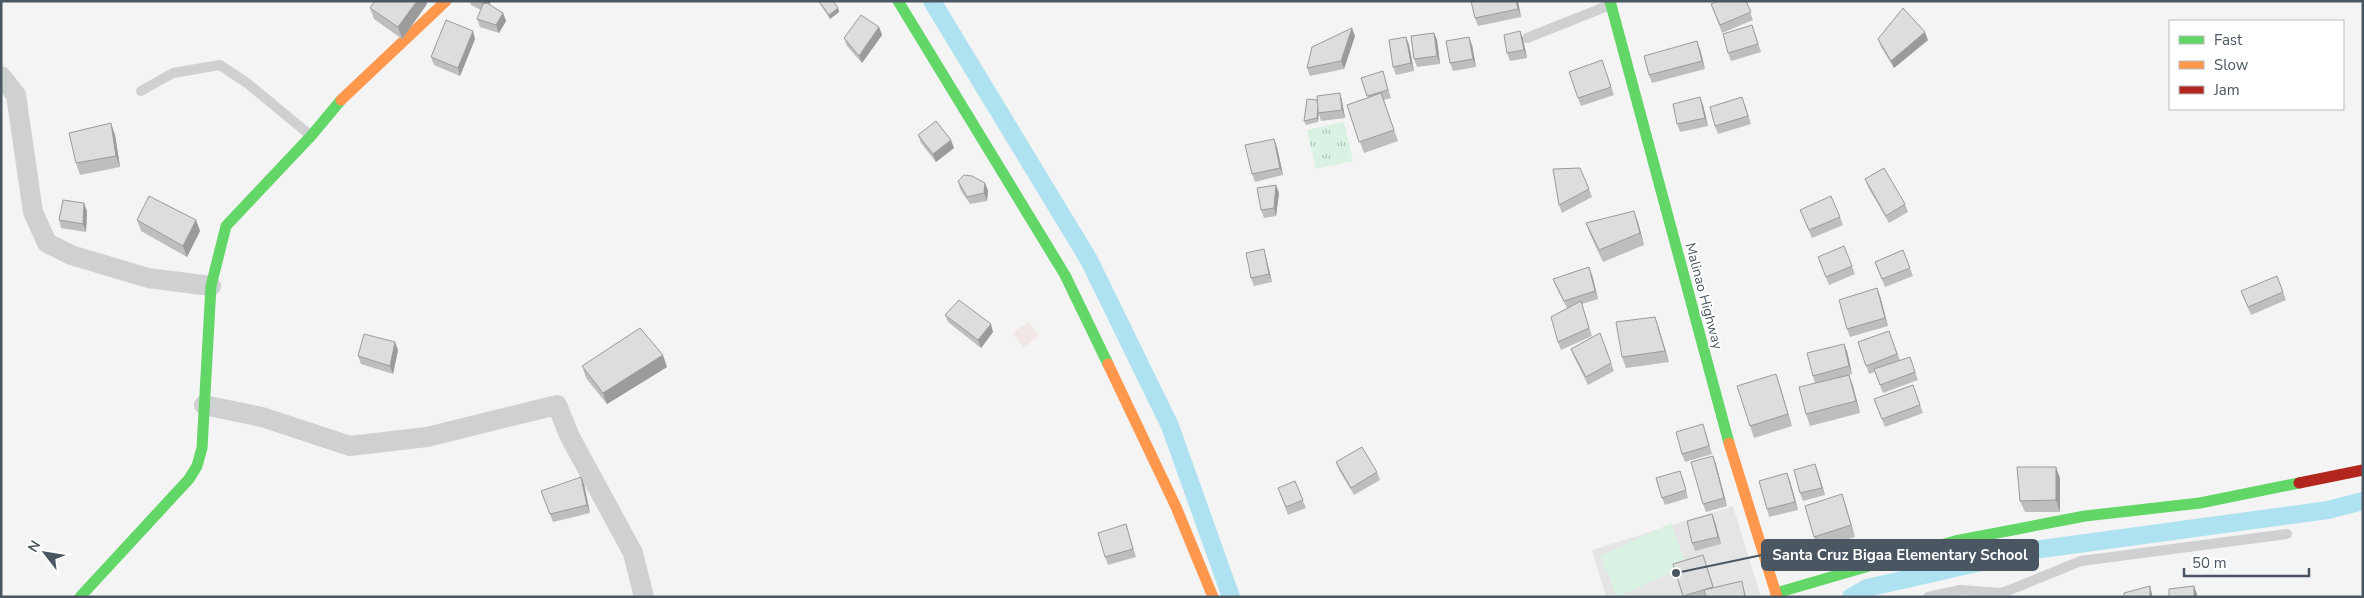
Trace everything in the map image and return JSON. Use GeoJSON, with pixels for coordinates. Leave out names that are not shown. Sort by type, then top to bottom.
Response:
{"type":"FeatureCollection","features":[{"type":"Feature","properties":{"kind":"street"},"geometry":{"type":"LineString","coordinates":[[80,597],[193,472],[202,448],[211,286],[226,226],[311,136],[341,100],[446,1]]}},
{"type":"Feature","properties":{"kind":"street"},"geometry":{"type":"LineString","coordinates":[[898,1],[1065,275],[1176,507],[1213,597]]}},
{"type":"Feature","properties":{"kind":"street","name":"Malinao Highway"},"geometry":{"type":"LineString","coordinates":[[1610,3],[1728,440],[1777,595]]}},
{"type":"Feature","properties":{"kind":"street"},"geometry":{"type":"LineString","coordinates":[[1,76],[16,95],[33,212],[47,243],[71,255],[148,278],[211,286]]}},
{"type":"Feature","properties":{"kind":"street"},"geometry":{"type":"LineString","coordinates":[[204,405],[262,417],[350,446],[428,436],[557,405],[570,437],[633,552],[644,597]]}},
{"type":"Feature","properties":{"kind":"street"},"geometry":{"type":"LineString","coordinates":[[1777,595],[1954,541],[2085,516],[2200,503],[2363,470]]}},
{"type":"Feature","properties":{"kind":"lane"},"geometry":{"type":"LineString","coordinates":[[1527,38],[1610,3]]}},
{"type":"Feature","properties":{"kind":"lane"},"geometry":{"type":"LineString","coordinates":[[141,91],[174,73],[220,65],[247,83],[311,136]]}},
{"type":"Feature","properties":{"kind":"lane"},"geometry":{"type":"LineString","coordinates":[[1928,597],[1960,590],[2002,593],[2081,561],[2287,534]]}},
{"type":"Feature","properties":{"kind":"shaded area"},"geometry":{"type":"Polygon","coordinates":[[[1029,322],[1039,335],[1024,348],[1012,333],[1029,322]]]}},
{"type":"Feature","properties":{"kind":"shaded area"},"geometry":{"type":"Polygon","coordinates":[[[1733,506],[1761,597],[1606,597],[1592,550],[1733,506]]]}},
{"type":"Feature","properties":{"kind":"green space"},"geometry":{"type":"Polygon","coordinates":[[[1344,122],[1353,161],[1316,169],[1307,130],[1344,122]]]}},
{"type":"Feature","properties":{"kind":"green space"},"geometry":{"type":"Polygon","coordinates":[[[1671,523],[1686,566],[1617,597],[1601,556],[1671,523]]]}},
{"type":"Feature","properties":{"kind":"building"},"geometry":{"type":"Polygon","coordinates":[[[375,1],[417,1],[398,27],[370,8],[375,1]]]}},
{"type":"Feature","properties":{"kind":"building"},"geometry":{"type":"Polygon","coordinates":[[[819,1],[833,1],[838,8],[829,15],[819,1]]]}},
{"type":"Feature","properties":{"kind":"building"},"geometry":{"type":"Polygon","coordinates":[[[1471,1],[1516,1],[1518,9],[1475,18],[1471,1]]]}},
{"type":"Feature","properties":{"kind":"building"},"geometry":{"type":"Polygon","coordinates":[[[1718,1],[1746,1],[1751,12],[1720,25],[1711,4],[1718,1]]]}},
{"type":"Feature","properties":{"kind":"building"},"geometry":{"type":"Polygon","coordinates":[[[487,3],[503,13],[496,25],[477,19],[483,4],[487,3]]]}},
{"type":"Feature","properties":{"kind":"building"},"geometry":{"type":"Polygon","coordinates":[[[1903,8],[1925,32],[1891,61],[1878,39],[1903,8]]]}},
{"type":"Feature","properties":{"kind":"building"},"geometry":{"type":"Polygon","coordinates":[[[861,15],[879,27],[859,56],[844,38],[861,15]]]}},
{"type":"Feature","properties":{"kind":"building"},"geometry":{"type":"Polygon","coordinates":[[[446,20],[473,31],[458,68],[431,57],[446,20]]]}},
{"type":"Feature","properties":{"kind":"building"},"geometry":{"type":"Polygon","coordinates":[[[1752,25],[1758,44],[1728,53],[1723,34],[1752,25]]]}},
{"type":"Feature","properties":{"kind":"building"},"geometry":{"type":"Polygon","coordinates":[[[1352,28],[1341,61],[1307,68],[1312,47],[1352,28]]]}},
{"type":"Feature","properties":{"kind":"building"},"geometry":{"type":"Polygon","coordinates":[[[1520,31],[1524,50],[1507,53],[1504,35],[1520,31]]]}},
{"type":"Feature","properties":{"kind":"building"},"geometry":{"type":"Polygon","coordinates":[[[1434,33],[1437,56],[1414,59],[1411,36],[1434,33]]]}},
{"type":"Feature","properties":{"kind":"building"},"geometry":{"type":"Polygon","coordinates":[[[1406,37],[1411,63],[1393,67],[1389,40],[1406,37]]]}},
{"type":"Feature","properties":{"kind":"building"},"geometry":{"type":"Polygon","coordinates":[[[1469,37],[1473,59],[1450,63],[1446,41],[1469,37]]]}},
{"type":"Feature","properties":{"kind":"building"},"geometry":{"type":"Polygon","coordinates":[[[1697,41],[1702,61],[1649,75],[1644,56],[1697,41]]]}},
{"type":"Feature","properties":{"kind":"building"},"geometry":{"type":"Polygon","coordinates":[[[1602,60],[1611,87],[1578,98],[1569,72],[1602,60]]]}},
{"type":"Feature","properties":{"kind":"building"},"geometry":{"type":"Polygon","coordinates":[[[1383,71],[1388,90],[1367,96],[1361,78],[1383,71]]]}},
{"type":"Feature","properties":{"kind":"building"},"geometry":{"type":"Polygon","coordinates":[[[1340,93],[1342,110],[1318,113],[1317,96],[1340,93]]]}},
{"type":"Feature","properties":{"kind":"building"},"geometry":{"type":"Polygon","coordinates":[[[1381,93],[1394,130],[1359,142],[1347,105],[1381,93]]]}},
{"type":"Feature","properties":{"kind":"building"},"geometry":{"type":"Polygon","coordinates":[[[1700,97],[1705,118],[1677,124],[1673,104],[1700,97]]]}},
{"type":"Feature","properties":{"kind":"building"},"geometry":{"type":"Polygon","coordinates":[[[1742,97],[1748,116],[1715,126],[1710,107],[1742,97]]]}},
{"type":"Feature","properties":{"kind":"building"},"geometry":{"type":"Polygon","coordinates":[[[1307,99],[1317,100],[1317,118],[1304,121],[1307,99]]]}},
{"type":"Feature","properties":{"kind":"building"},"geometry":{"type":"Polygon","coordinates":[[[936,121],[951,140],[933,154],[918,135],[936,121]]]}},
{"type":"Feature","properties":{"kind":"building"},"geometry":{"type":"Polygon","coordinates":[[[111,123],[116,156],[76,163],[69,133],[111,123]]]}},
{"type":"Feature","properties":{"kind":"building"},"geometry":{"type":"Polygon","coordinates":[[[1274,139],[1280,168],[1252,174],[1245,145],[1274,139]]]}},
{"type":"Feature","properties":{"kind":"building"},"geometry":{"type":"Polygon","coordinates":[[[1580,168],[1589,189],[1559,205],[1553,169],[1580,168]]]}},
{"type":"Feature","properties":{"kind":"building"},"geometry":{"type":"Polygon","coordinates":[[[1884,168],[1905,204],[1886,216],[1865,179],[1884,168]]]}},
{"type":"Feature","properties":{"kind":"building"},"geometry":{"type":"Polygon","coordinates":[[[964,175],[972,176],[985,183],[984,193],[967,197],[958,181],[964,175]]]}},
{"type":"Feature","properties":{"kind":"building"},"geometry":{"type":"Polygon","coordinates":[[[1276,185],[1274,208],[1261,210],[1257,188],[1276,185]]]}},
{"type":"Feature","properties":{"kind":"building"},"geometry":{"type":"Polygon","coordinates":[[[149,196],[196,220],[183,246],[137,220],[149,196]]]}},
{"type":"Feature","properties":{"kind":"building"},"geometry":{"type":"Polygon","coordinates":[[[1831,196],[1840,217],[1809,230],[1800,210],[1831,196]]]}},
{"type":"Feature","properties":{"kind":"building"},"geometry":{"type":"Polygon","coordinates":[[[63,200],[84,203],[83,224],[59,220],[63,200]]]}},
{"type":"Feature","properties":{"kind":"building"},"geometry":{"type":"Polygon","coordinates":[[[1634,211],[1640,233],[1599,250],[1586,223],[1634,211]]]}},
{"type":"Feature","properties":{"kind":"building"},"geometry":{"type":"Polygon","coordinates":[[[1844,246],[1852,266],[1826,277],[1818,257],[1844,246]]]}},
{"type":"Feature","properties":{"kind":"building"},"geometry":{"type":"Polygon","coordinates":[[[1264,249],[1269,274],[1251,278],[1246,253],[1264,249]]]}},
{"type":"Feature","properties":{"kind":"building"},"geometry":{"type":"Polygon","coordinates":[[[1903,250],[1910,268],[1882,279],[1875,262],[1903,250]]]}},
{"type":"Feature","properties":{"kind":"building"},"geometry":{"type":"Polygon","coordinates":[[[1589,267],[1595,291],[1564,301],[1553,279],[1589,267]]]}},
{"type":"Feature","properties":{"kind":"building"},"geometry":{"type":"Polygon","coordinates":[[[2277,276],[2283,292],[2248,307],[2241,291],[2277,276]]]}},
{"type":"Feature","properties":{"kind":"building"},"geometry":{"type":"Polygon","coordinates":[[[1877,288],[1885,318],[1847,329],[1839,300],[1877,288]]]}},
{"type":"Feature","properties":{"kind":"building"},"geometry":{"type":"Polygon","coordinates":[[[959,300],[991,324],[978,340],[945,315],[959,300]]]}},
{"type":"Feature","properties":{"kind":"building"},"geometry":{"type":"Polygon","coordinates":[[[1581,301],[1589,328],[1558,342],[1551,317],[1581,301]]]}},
{"type":"Feature","properties":{"kind":"building"},"geometry":{"type":"Polygon","coordinates":[[[1655,317],[1665,351],[1622,357],[1616,322],[1655,317]]]}},
{"type":"Feature","properties":{"kind":"building"},"geometry":{"type":"Polygon","coordinates":[[[640,328],[663,355],[603,393],[582,366],[640,328]]]}},
{"type":"Feature","properties":{"kind":"building"},"geometry":{"type":"Polygon","coordinates":[[[1889,331],[1897,354],[1866,366],[1858,342],[1889,331]]]}},
{"type":"Feature","properties":{"kind":"building"},"geometry":{"type":"Polygon","coordinates":[[[1600,333],[1611,363],[1586,377],[1571,349],[1600,333]]]}},
{"type":"Feature","properties":{"kind":"building"},"geometry":{"type":"Polygon","coordinates":[[[364,334],[395,342],[390,366],[358,356],[364,334]]]}},
{"type":"Feature","properties":{"kind":"building"},"geometry":{"type":"Polygon","coordinates":[[[1844,344],[1849,366],[1813,376],[1807,353],[1844,344]]]}},
{"type":"Feature","properties":{"kind":"building"},"geometry":{"type":"Polygon","coordinates":[[[1910,357],[1915,372],[1880,385],[1874,369],[1910,357]]]}},
{"type":"Feature","properties":{"kind":"building"},"geometry":{"type":"Polygon","coordinates":[[[1776,374],[1788,414],[1750,426],[1737,386],[1776,374]]]}},
{"type":"Feature","properties":{"kind":"building"},"geometry":{"type":"Polygon","coordinates":[[[1849,375],[1856,401],[1806,414],[1799,387],[1849,375]]]}},
{"type":"Feature","properties":{"kind":"building"},"geometry":{"type":"Polygon","coordinates":[[[1913,385],[1920,405],[1882,419],[1874,399],[1913,385]]]}},
{"type":"Feature","properties":{"kind":"building"},"geometry":{"type":"Polygon","coordinates":[[[1703,424],[1709,446],[1682,454],[1676,432],[1703,424]]]}},
{"type":"Feature","properties":{"kind":"building"},"geometry":{"type":"Polygon","coordinates":[[[1362,447],[1377,472],[1351,488],[1336,462],[1362,447]]]}},
{"type":"Feature","properties":{"kind":"building"},"geometry":{"type":"Polygon","coordinates":[[[1713,456],[1724,498],[1703,504],[1691,462],[1713,456]]]}},
{"type":"Feature","properties":{"kind":"building"},"geometry":{"type":"Polygon","coordinates":[[[1815,464],[1822,488],[1800,493],[1794,470],[1815,464]]]}},
{"type":"Feature","properties":{"kind":"building"},"geometry":{"type":"Polygon","coordinates":[[[2017,467],[2056,467],[2056,500],[2020,501],[2017,467]]]}},
{"type":"Feature","properties":{"kind":"building"},"geometry":{"type":"Polygon","coordinates":[[[1680,471],[1686,490],[1662,498],[1656,478],[1680,471]]]}},
{"type":"Feature","properties":{"kind":"building"},"geometry":{"type":"Polygon","coordinates":[[[1787,473],[1795,502],[1767,509],[1759,481],[1787,473]]]}},
{"type":"Feature","properties":{"kind":"building"},"geometry":{"type":"Polygon","coordinates":[[[581,477],[587,505],[550,514],[541,491],[581,477]]]}},
{"type":"Feature","properties":{"kind":"building"},"geometry":{"type":"Polygon","coordinates":[[[1295,481],[1303,500],[1286,507],[1278,488],[1295,481]]]}},
{"type":"Feature","properties":{"kind":"building"},"geometry":{"type":"Polygon","coordinates":[[[1842,494],[1851,525],[1814,537],[1805,506],[1842,494]]]}},
{"type":"Feature","properties":{"kind":"building"},"geometry":{"type":"Polygon","coordinates":[[[1712,514],[1718,537],[1692,543],[1687,521],[1712,514]]]}},
{"type":"Feature","properties":{"kind":"building"},"geometry":{"type":"Polygon","coordinates":[[[1126,524],[1133,549],[1105,557],[1098,533],[1126,524]]]}},
{"type":"Feature","properties":{"kind":"building"},"geometry":{"type":"Polygon","coordinates":[[[1703,555],[1713,587],[1683,596],[1673,564],[1703,555]]]}},
{"type":"Feature","properties":{"kind":"building"},"geometry":{"type":"Polygon","coordinates":[[[1742,581],[1745,597],[1706,597],[1704,590],[1742,581]]]}},
{"type":"Feature","properties":{"kind":"building"},"geometry":{"type":"Polygon","coordinates":[[[2150,586],[2150,597],[2124,597],[2124,593],[2150,586]]]}},
{"type":"Feature","properties":{"kind":"building"},"geometry":{"type":"Polygon","coordinates":[[[2194,586],[2194,597],[2169,597],[2169,589],[2194,586]]]}},
{"type":"Feature","properties":{"kind":"waterway"},"geometry":{"type":"LineString","coordinates":[[932,1],[1089,260],[1170,426],[1231,597]]}},
{"type":"Feature","properties":{"kind":"waterway"},"geometry":{"type":"LineString","coordinates":[[1851,597],[1867,588],[2034,550],[2328,510],[2363,501]]}},
{"type":"Feature","properties":{"kind":"traffic: fast"},"geometry":{"type":"LineString","coordinates":[[898,1],[1065,275],[1108,364]]}},
{"type":"Feature","properties":{"kind":"traffic: fast"},"geometry":{"type":"LineString","coordinates":[[1610,1],[1729,443]]}},
{"type":"Feature","properties":{"kind":"traffic: fast"},"geometry":{"type":"LineString","coordinates":[[80,597],[189,479],[197,466],[202,448],[211,286],[226,226],[311,136],[341,100]]}},
{"type":"Feature","properties":{"kind":"traffic: fast"},"geometry":{"type":"LineString","coordinates":[[1776,593],[1955,541],[2085,516],[2200,503],[2299,483]]}},
{"type":"Feature","properties":{"kind":"traffic: slow"},"geometry":{"type":"LineString","coordinates":[[341,100],[446,1]]}},
{"type":"Feature","properties":{"kind":"traffic: slow"},"geometry":{"type":"LineString","coordinates":[[1108,364],[1176,507],[1213,597]]}},
{"type":"Feature","properties":{"kind":"traffic: slow"},"geometry":{"type":"LineString","coordinates":[[1729,443],[1777,597]]}},
{"type":"Feature","properties":{"kind":"traffic: jam"},"geometry":{"type":"LineString","coordinates":[[2299,483],[2363,470]]}},
{"type":"Feature","properties":{"kind":"place","name":"Santa Cruz Bigaa Elementary School"},"geometry":{"type":"Point","coordinates":[1676,573]}}]}
